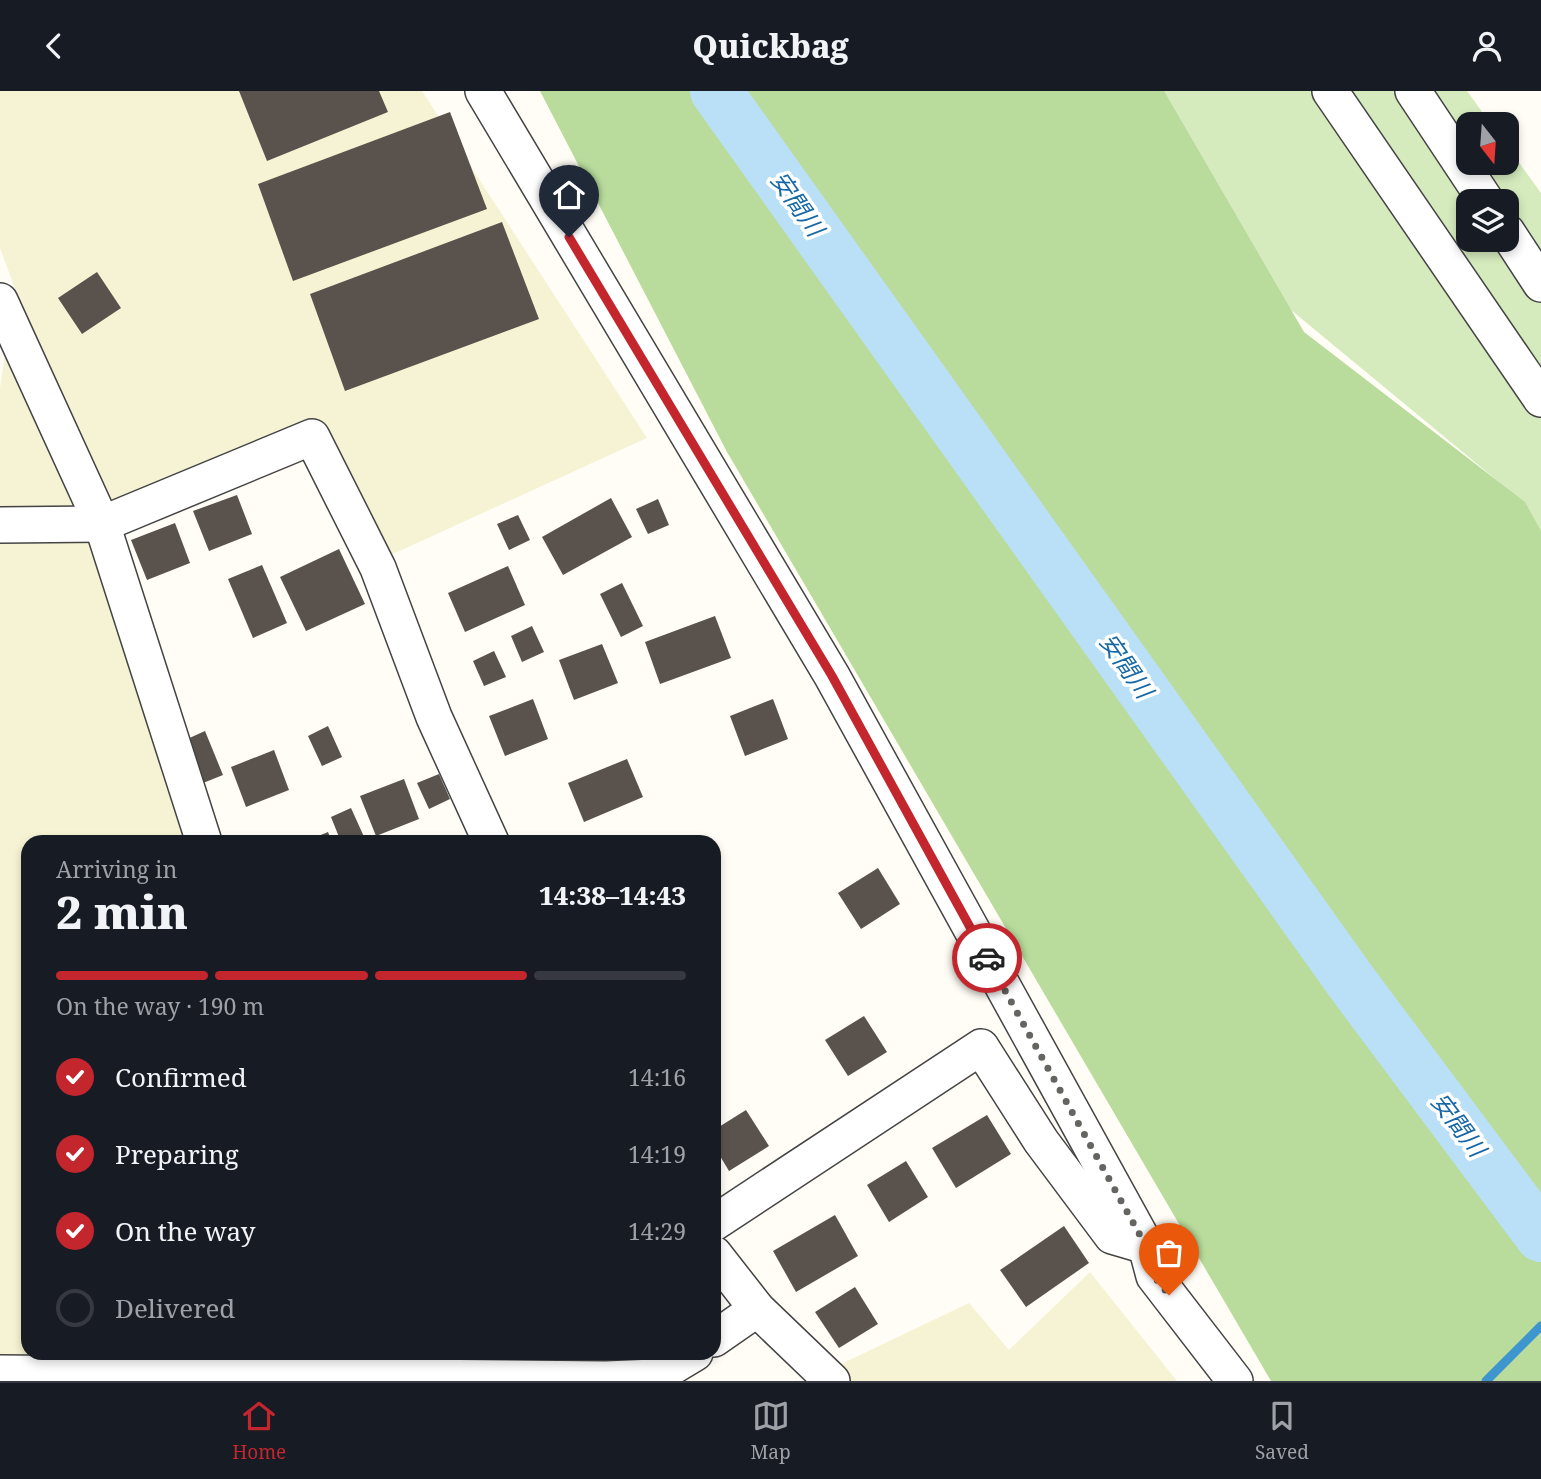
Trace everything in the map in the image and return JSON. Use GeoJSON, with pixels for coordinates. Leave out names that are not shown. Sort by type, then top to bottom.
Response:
{"type":"FeatureCollection","features":[{"type":"Feature","properties":{"kind":"street"},"geometry":{"type":"LineString","coordinates":[[472,91],[500,122]]}},
{"type":"Feature","properties":{"kind":"street"},"geometry":{"type":"LineString","coordinates":[[483,91],[832,676],[1146,1246],[1154,1276],[1235,1381]]}},
{"type":"Feature","properties":{"kind":"street"},"geometry":{"type":"LineString","coordinates":[[1330,91],[1541,399]]}},
{"type":"Feature","properties":{"kind":"street"},"geometry":{"type":"LineString","coordinates":[[1413,91],[1478,189]]}},
{"type":"Feature","properties":{"kind":"street"},"geometry":{"type":"LineString","coordinates":[[1519,250],[1541,284]]}},
{"type":"Feature","properties":{"kind":"street"},"geometry":{"type":"LineString","coordinates":[[0,301],[102,524],[202,835]]}},
{"type":"Feature","properties":{"kind":"street"},"geometry":{"type":"LineString","coordinates":[[0,525],[102,524],[312,437],[377,568],[434,717],[488,835]]}},
{"type":"Feature","properties":{"kind":"street"},"geometry":{"type":"LineString","coordinates":[[721,1218],[981,1047],[1041,1141],[1112,1236],[1146,1246]]}},
{"type":"Feature","properties":{"kind":"street"},"geometry":{"type":"LineString","coordinates":[[721,1263],[757,1309],[832,1381]]}},
{"type":"Feature","properties":{"kind":"street"},"geometry":{"type":"LineString","coordinates":[[721,1334],[757,1309]]}},
{"type":"Feature","properties":{"kind":"street"},"geometry":{"type":"LineString","coordinates":[[0,1373],[440,1371],[655,1377],[683,1360]]}},
{"type":"Feature","properties":{"kind":"shaded area"},"geometry":{"type":"Polygon","coordinates":[[[0,91],[422,91],[647,438],[382,559],[311,437],[102,524],[197,835],[21,835],[21,1356],[0,1356],[0,388],[5,354],[100,519],[0,248],[0,91]]]}},
{"type":"Feature","properties":{"kind":"shaded area"},"geometry":{"type":"Polygon","coordinates":[[[1090,1272],[1177,1381],[851,1381],[837,1366],[969,1303],[1009,1350],[1090,1272]]]}},
{"type":"Feature","properties":{"kind":"green space"},"geometry":{"type":"Polygon","coordinates":[[[540,91],[1164,91],[1304,332],[1525,502],[1541,531],[1541,1381],[1271,1381],[727,452],[540,91]]]}},
{"type":"Feature","properties":{"kind":"green space"},"geometry":{"type":"Polygon","coordinates":[[[1147,91],[1467,91],[1482,112],[1456,112],[1456,175],[1519,175],[1519,163],[1541,193],[1541,542],[1505,487],[1291,310],[1147,91]]]}},
{"type":"Feature","properties":{"kind":"building"},"geometry":{"type":"Polygon","coordinates":[[[239,91],[379,91],[388,112],[267,161],[239,91]]]}},
{"type":"Feature","properties":{"kind":"building"},"geometry":{"type":"Polygon","coordinates":[[[450,112],[487,209],[293,281],[258,184],[450,112]]]}},
{"type":"Feature","properties":{"kind":"building"},"geometry":{"type":"Polygon","coordinates":[[[502,222],[539,319],[345,391],[310,294],[502,222]]]}},
{"type":"Feature","properties":{"kind":"building"},"geometry":{"type":"Polygon","coordinates":[[[97,272],[121,308],[82,334],[58,298],[97,272]]]}},
{"type":"Feature","properties":{"kind":"building"},"geometry":{"type":"Polygon","coordinates":[[[237,495],[252,534],[209,551],[193,511],[237,495]]]}},
{"type":"Feature","properties":{"kind":"building"},"geometry":{"type":"Polygon","coordinates":[[[611,498],[632,537],[563,575],[542,537],[611,498]]]}},
{"type":"Feature","properties":{"kind":"building"},"geometry":{"type":"Polygon","coordinates":[[[658,499],[669,525],[648,534],[636,509],[658,499]]]}},
{"type":"Feature","properties":{"kind":"building"},"geometry":{"type":"Polygon","coordinates":[[[518,515],[530,540],[509,550],[497,524],[518,515]]]}},
{"type":"Feature","properties":{"kind":"building"},"geometry":{"type":"Polygon","coordinates":[[[175,523],[190,563],[147,580],[131,540],[175,523]]]}},
{"type":"Feature","properties":{"kind":"building"},"geometry":{"type":"Polygon","coordinates":[[[339,549],[365,604],[306,631],[280,577],[339,549]]]}},
{"type":"Feature","properties":{"kind":"building"},"geometry":{"type":"Polygon","coordinates":[[[262,565],[287,623],[253,638],[228,579],[262,565]]]}},
{"type":"Feature","properties":{"kind":"building"},"geometry":{"type":"Polygon","coordinates":[[[508,566],[525,605],[465,632],[448,593],[508,566]]]}},
{"type":"Feature","properties":{"kind":"building"},"geometry":{"type":"Polygon","coordinates":[[[622,583],[643,626],[621,637],[600,594],[622,583]]]}},
{"type":"Feature","properties":{"kind":"building"},"geometry":{"type":"Polygon","coordinates":[[[715,616],[731,658],[660,684],[645,642],[715,616]]]}},
{"type":"Feature","properties":{"kind":"building"},"geometry":{"type":"Polygon","coordinates":[[[532,626],[544,652],[522,662],[511,636],[532,626]]]}},
{"type":"Feature","properties":{"kind":"building"},"geometry":{"type":"Polygon","coordinates":[[[602,644],[618,683],[574,700],[559,660],[602,644]]]}},
{"type":"Feature","properties":{"kind":"building"},"geometry":{"type":"Polygon","coordinates":[[[494,651],[506,677],[484,686],[473,661],[494,651]]]}},
{"type":"Feature","properties":{"kind":"building"},"geometry":{"type":"Polygon","coordinates":[[[533,699],[548,739],[505,756],[489,716],[533,699]]]}},
{"type":"Feature","properties":{"kind":"building"},"geometry":{"type":"Polygon","coordinates":[[[773,699],[788,739],[745,756],[730,716],[773,699]]]}},
{"type":"Feature","properties":{"kind":"building"},"geometry":{"type":"Polygon","coordinates":[[[328,726],[342,757],[322,766],[308,736],[328,726]]]}},
{"type":"Feature","properties":{"kind":"building"},"geometry":{"type":"Polygon","coordinates":[[[205,731],[223,775],[203,783],[185,740],[205,731]]]}},
{"type":"Feature","properties":{"kind":"building"},"geometry":{"type":"Polygon","coordinates":[[[274,750],[289,790],[246,807],[231,767],[274,750]]]}},
{"type":"Feature","properties":{"kind":"building"},"geometry":{"type":"Polygon","coordinates":[[[627,759],[643,797],[584,822],[568,783],[627,759]]]}},
{"type":"Feature","properties":{"kind":"building"},"geometry":{"type":"Polygon","coordinates":[[[439,774],[450,799],[429,809],[417,783],[439,774]]]}},
{"type":"Feature","properties":{"kind":"building"},"geometry":{"type":"Polygon","coordinates":[[[404,779],[419,819],[376,835],[360,796],[404,779]]]}},
{"type":"Feature","properties":{"kind":"building"},"geometry":{"type":"Polygon","coordinates":[[[351,808],[363,835],[338,835],[331,817],[351,808]]]}},
{"type":"Feature","properties":{"kind":"building"},"geometry":{"type":"Polygon","coordinates":[[[878,868],[900,904],[861,929],[838,893],[878,868]]]}},
{"type":"Feature","properties":{"kind":"building"},"geometry":{"type":"Polygon","coordinates":[[[864,1016],[887,1052],[848,1076],[825,1040],[864,1016]]]}},
{"type":"Feature","properties":{"kind":"building"},"geometry":{"type":"Polygon","coordinates":[[[746,1110],[769,1146],[729,1171],[721,1158],[721,1126],[746,1110]]]}},
{"type":"Feature","properties":{"kind":"building"},"geometry":{"type":"Polygon","coordinates":[[[987,1115],[1011,1154],[956,1188],[932,1148],[987,1115]]]}},
{"type":"Feature","properties":{"kind":"building"},"geometry":{"type":"Polygon","coordinates":[[[906,1161],[928,1197],[889,1222],[867,1185],[906,1161]]]}},
{"type":"Feature","properties":{"kind":"building"},"geometry":{"type":"Polygon","coordinates":[[[835,1215],[858,1256],[796,1292],[773,1251],[835,1215]]]}},
{"type":"Feature","properties":{"kind":"building"},"geometry":{"type":"Polygon","coordinates":[[[1064,1226],[1089,1263],[1026,1307],[1000,1270],[1064,1226]]]}},
{"type":"Feature","properties":{"kind":"building"},"geometry":{"type":"Polygon","coordinates":[[[855,1287],[878,1324],[839,1348],[815,1312],[855,1287]]]}},
{"type":"Feature","properties":{"kind":"waterway","name":"安間川"},"geometry":{"type":"LineString","coordinates":[[716,91],[1352,983],[1541,1236]]}},
{"type":"Feature","properties":{"kind":"waterway"},"geometry":{"type":"LineString","coordinates":[[1486,1381],[1541,1326]]}},
{"type":"Feature","properties":{"kind":"way so far"},"geometry":{"type":"LineString","coordinates":[[987,958],[1146,1246],[1154,1276],[1169,1295]]}},
{"type":"Feature","properties":{"kind":"route"},"geometry":{"type":"LineString","coordinates":[[569,237],[832,676],[987,958]]}}]}
